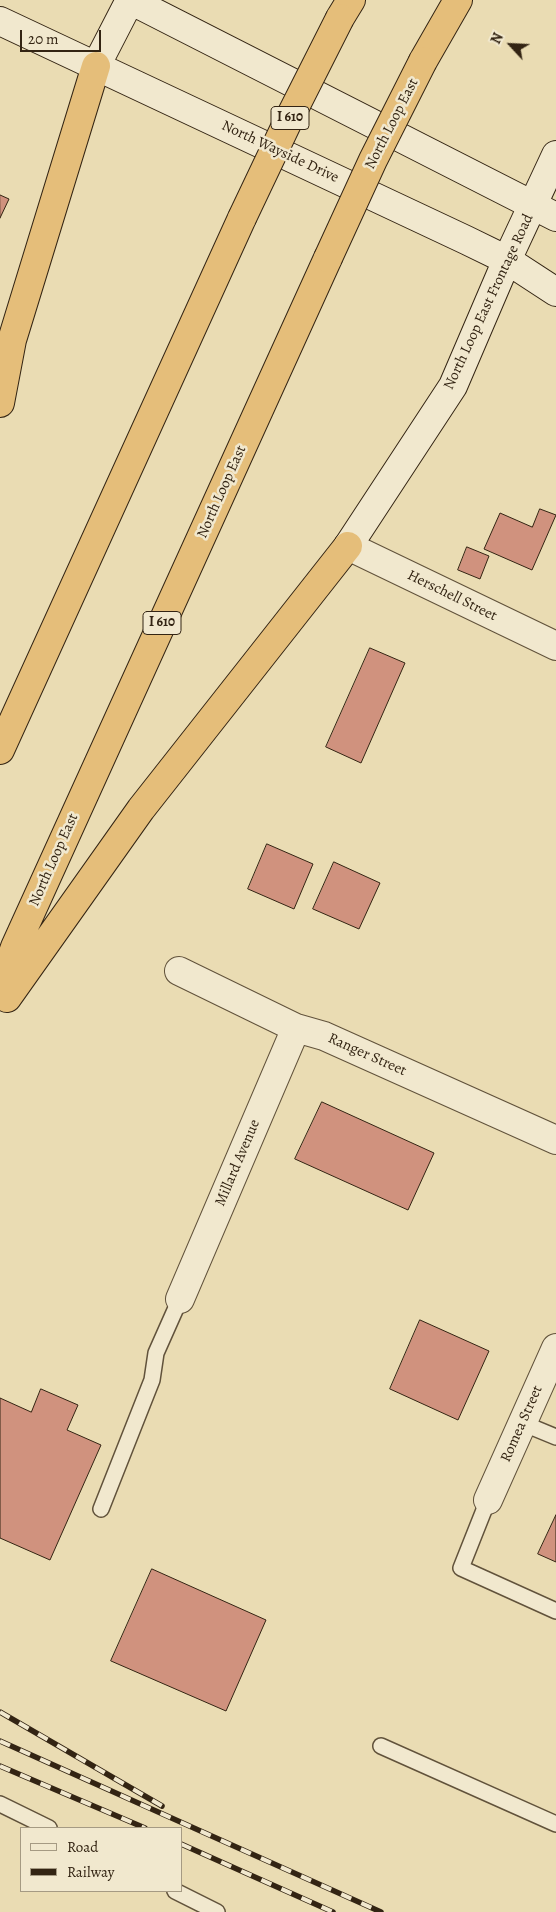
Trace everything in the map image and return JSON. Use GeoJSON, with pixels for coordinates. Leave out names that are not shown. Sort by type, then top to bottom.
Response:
{"type":"FeatureCollection","features":[{"type":"Feature","properties":{"kind":"highway","name":"North Loop East"},"geometry":{"type":"LineString","coordinates":[[0,990],[15,947],[373,160],[423,61],[458,0]]}},
{"type":"Feature","properties":{"kind":"highway","name":"I 610"},"geometry":{"type":"LineString","coordinates":[[0,750],[242,218],[290,117],[346,9]]}},
{"type":"Feature","properties":{"kind":"highway"},"geometry":{"type":"LineString","coordinates":[[0,403],[12,340],[96,66]]}},
{"type":"Feature","properties":{"kind":"highway"},"geometry":{"type":"LineString","coordinates":[[0,1007],[141,809],[348,546]]}},
{"type":"Feature","properties":{"kind":"main road"},"geometry":{"type":"LineString","coordinates":[[96,66],[130,0],[545,211]]}},
{"type":"Feature","properties":{"kind":"main road","name":"North Wayside Drive"},"geometry":{"type":"LineString","coordinates":[[0,21],[507,260],[556,292]]}},
{"type":"Feature","properties":{"kind":"main road","name":"North Loop East Frontage Road"},"geometry":{"type":"LineString","coordinates":[[348,546],[453,386],[507,260],[545,211],[556,155]]}},
{"type":"Feature","properties":{"kind":"main road","name":"Herschell Street"},"geometry":{"type":"LineString","coordinates":[[348,546],[556,646]]}},
{"type":"Feature","properties":{"kind":"main road","name":"Ranger Street"},"geometry":{"type":"LineString","coordinates":[[179,971],[296,1028],[324,1036],[556,1140]]}},
{"type":"Feature","properties":{"kind":"main road","name":"Millard Avenue"},"geometry":{"type":"LineString","coordinates":[[180,1299],[296,1028]]}},
{"type":"Feature","properties":{"kind":"main road","name":"Romea Street"},"geometry":{"type":"LineString","coordinates":[[488,1500],[556,1348]]}},
{"type":"Feature","properties":{"kind":"lane"},"geometry":{"type":"LineString","coordinates":[[101,1509],[152,1380],[156,1353],[180,1299]]}},
{"type":"Feature","properties":{"kind":"lane"},"geometry":{"type":"LineString","coordinates":[[522,1423],[556,1437]]}},
{"type":"Feature","properties":{"kind":"lane"},"geometry":{"type":"LineString","coordinates":[[488,1500],[460,1568],[556,1611]]}},
{"type":"Feature","properties":{"kind":"lane"},"geometry":{"type":"LineString","coordinates":[[381,1746],[556,1824]]}},
{"type":"Feature","properties":{"kind":"lane"},"geometry":{"type":"LineString","coordinates":[[0,1804],[47,1827]]}},
{"type":"Feature","properties":{"kind":"lane"},"geometry":{"type":"LineString","coordinates":[[177,1892],[217,1912]]}},
{"type":"Feature","properties":{"kind":"building"},"geometry":{"type":"Polygon","coordinates":[[[0,195],[9,199],[0,218],[0,195]]]}},
{"type":"Feature","properties":{"kind":"building"},"geometry":{"type":"Polygon","coordinates":[[[540,509],[556,515],[532,570],[484,549],[500,513],[532,527],[540,509]]]}},
{"type":"Feature","properties":{"kind":"building"},"geometry":{"type":"Polygon","coordinates":[[[467,547],[489,556],[480,579],[458,570],[467,547]]]}},
{"type":"Feature","properties":{"kind":"building"},"geometry":{"type":"Polygon","coordinates":[[[370,648],[405,663],[361,763],[326,747],[370,648]]]}},
{"type":"Feature","properties":{"kind":"building"},"geometry":{"type":"Polygon","coordinates":[[[267,844],[313,864],[294,909],[248,889],[267,844]]]}},
{"type":"Feature","properties":{"kind":"building"},"geometry":{"type":"Polygon","coordinates":[[[334,862],[380,883],[359,929],[313,909],[334,862]]]}},
{"type":"Feature","properties":{"kind":"building"},"geometry":{"type":"Polygon","coordinates":[[[322,1102],[434,1153],[408,1210],[295,1159],[322,1102]]]}},
{"type":"Feature","properties":{"kind":"building"},"geometry":{"type":"Polygon","coordinates":[[[420,1320],[489,1351],[458,1420],[390,1389],[420,1320]]]}},
{"type":"Feature","properties":{"kind":"building"},"geometry":{"type":"Polygon","coordinates":[[[41,1389],[78,1405],[67,1430],[101,1445],[50,1560],[0,1538],[0,1398],[31,1412],[41,1389]]]}},
{"type":"Feature","properties":{"kind":"building"},"geometry":{"type":"Polygon","coordinates":[[[556,1515],[556,1562],[538,1554],[556,1515]]]}},
{"type":"Feature","properties":{"kind":"building"},"geometry":{"type":"Polygon","coordinates":[[[152,1569],[266,1620],[226,1711],[111,1661],[152,1569]]]}},
{"type":"Feature","properties":{"kind":"railway"},"geometry":{"type":"LineString","coordinates":[[0,1712],[162,1806]]}},
{"type":"Feature","properties":{"kind":"railway"},"geometry":{"type":"LineString","coordinates":[[0,1741],[381,1912]]}},
{"type":"Feature","properties":{"kind":"railway"},"geometry":{"type":"LineString","coordinates":[[0,1766],[143,1827]]}},
{"type":"Feature","properties":{"kind":"railway"},"geometry":{"type":"LineString","coordinates":[[182,1844],[333,1912]]}}]}
